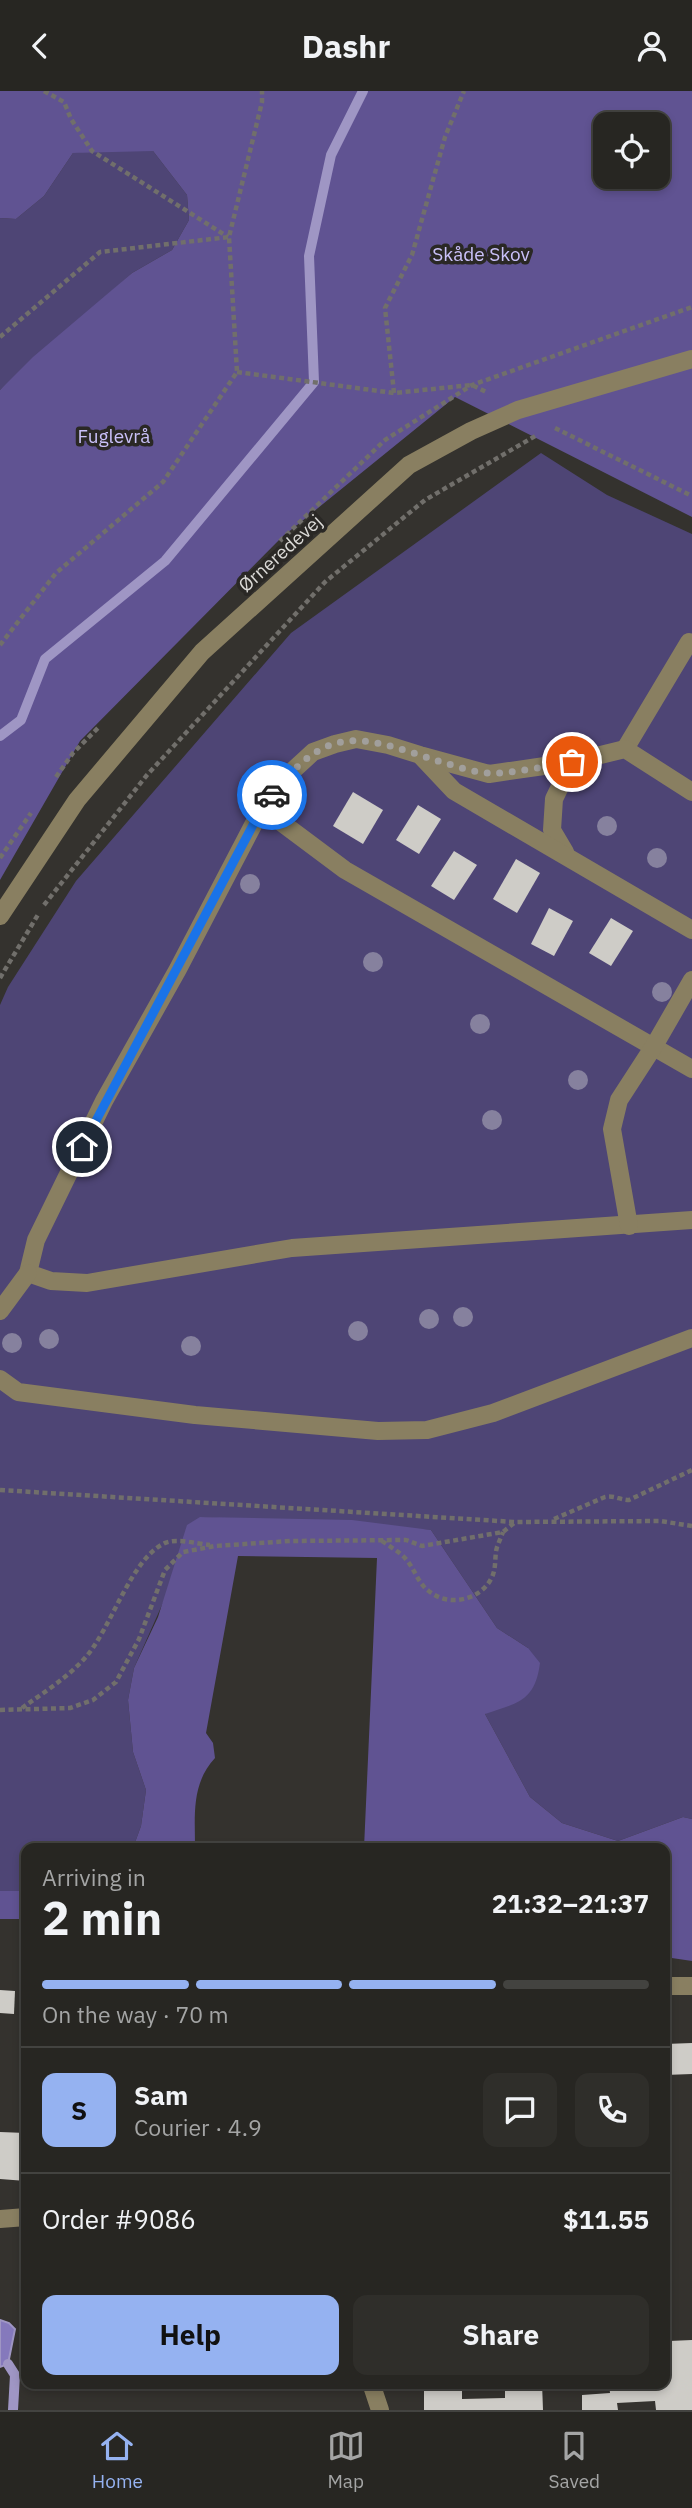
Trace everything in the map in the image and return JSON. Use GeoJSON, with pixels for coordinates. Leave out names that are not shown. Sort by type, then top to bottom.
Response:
{"type":"FeatureCollection","features":[{"type":"Feature","properties":{"kind":"street","name":"Ørneredevej"},"geometry":{"type":"LineString","coordinates":[[0,916],[77,800],[202,652],[409,465],[518,409],[692,359]]}},
{"type":"Feature","properties":{"kind":"street"},"geometry":{"type":"LineString","coordinates":[[0,1311],[28,1273],[36,1240],[104,1101],[178,969],[262,808],[287,776],[313,753],[356,739],[388,745],[489,774],[572,762],[625,749],[689,642]]}},
{"type":"Feature","properties":{"kind":"street"},"geometry":{"type":"LineString","coordinates":[[625,749],[692,792]]}},
{"type":"Feature","properties":{"kind":"street"},"geometry":{"type":"LineString","coordinates":[[420,755],[454,790],[692,930]]}},
{"type":"Feature","properties":{"kind":"street"},"geometry":{"type":"LineString","coordinates":[[568,856],[552,830],[554,799],[572,762]]}},
{"type":"Feature","properties":{"kind":"street"},"geometry":{"type":"LineString","coordinates":[[262,808],[345,870],[692,1069]]}},
{"type":"Feature","properties":{"kind":"street"},"geometry":{"type":"LineString","coordinates":[[629,1226],[612,1129],[618,1100],[654,1046],[692,979]]}},
{"type":"Feature","properties":{"kind":"street"},"geometry":{"type":"LineString","coordinates":[[28,1273],[51,1282],[87,1283],[292,1248],[692,1220]]}},
{"type":"Feature","properties":{"kind":"street"},"geometry":{"type":"LineString","coordinates":[[0,1379],[18,1392],[195,1415],[378,1431],[427,1430],[493,1413],[692,1338]]}},
{"type":"Feature","properties":{"kind":"street"},"geometry":{"type":"LineString","coordinates":[[670,1986],[692,1986]]}},
{"type":"Feature","properties":{"kind":"street"},"geometry":{"type":"LineString","coordinates":[[0,2219],[21,2217]]}},
{"type":"Feature","properties":{"kind":"street"},"geometry":{"type":"LineString","coordinates":[[373,2389],[380,2410]]}},
{"type":"Feature","properties":{"kind":"path"},"geometry":{"type":"LineString","coordinates":[[44,91],[64,102],[71,119],[92,151],[229,237]]}},
{"type":"Feature","properties":{"kind":"path"},"geometry":{"type":"LineString","coordinates":[[0,645],[57,573],[163,482],[237,372],[229,237],[262,102],[262,91]]}},
{"type":"Feature","properties":{"kind":"path"},"geometry":{"type":"LineString","coordinates":[[394,393],[384,308],[412,255],[446,137],[464,91]]}},
{"type":"Feature","properties":{"kind":"path"},"geometry":{"type":"LineString","coordinates":[[0,337],[100,252],[229,237]]}},
{"type":"Feature","properties":{"kind":"path"},"geometry":{"type":"LineString","coordinates":[[237,372],[394,393],[472,385]]}},
{"type":"Feature","properties":{"kind":"path"},"geometry":{"type":"LineString","coordinates":[[518,409],[692,496]]}},
{"type":"Feature","properties":{"kind":"path"},"geometry":{"type":"LineString","coordinates":[[0,978],[42,907],[147,775],[326,582],[425,499],[541,433]]}},
{"type":"Feature","properties":{"kind":"path"},"geometry":{"type":"LineString","coordinates":[[550,1520],[605,1497],[629,1500],[692,1469]]}},
{"type":"Feature","properties":{"kind":"path"},"geometry":{"type":"LineString","coordinates":[[0,1490],[515,1522],[660,1521],[692,1526]]}},
{"type":"Feature","properties":{"kind":"path"},"geometry":{"type":"LineString","coordinates":[[382,1540],[404,1556],[418,1581],[430,1593],[441,1598],[461,1600],[482,1591],[490,1582],[503,1532],[515,1522]]}},
{"type":"Feature","properties":{"kind":"path"},"geometry":{"type":"LineString","coordinates":[[0,1710],[70,1708],[93,1700],[116,1682],[139,1639],[165,1570],[183,1552],[215,1546],[290,1541],[406,1540],[422,1546],[503,1532]]}},
{"type":"Feature","properties":{"kind":"path"},"geometry":{"type":"LineString","coordinates":[[21,1709],[59,1682],[86,1657],[112,1618],[135,1574],[164,1543],[215,1546]]}},
{"type":"Feature","properties":{"kind":"shaded area"},"geometry":{"type":"Polygon","coordinates":[[[120,148],[153,151],[187,195],[189,220],[172,250],[132,273],[0,390],[0,218],[16,219],[44,196],[73,153],[120,148]]]}},
{"type":"Feature","properties":{"kind":"shaded area"},"geometry":{"type":"Polygon","coordinates":[[[541,453],[607,495],[692,534],[692,1819],[683,1817],[618,1841],[562,1823],[530,1797],[485,1714],[528,1648],[497,1628],[431,1530],[201,1517],[134,1668],[128,1700],[133,1752],[146,1790],[141,1826],[135,1843],[21,1843],[21,1891],[0,1891],[0,1005],[8,987],[76,881],[291,633],[541,453]]]}},
{"type":"Feature","properties":{"kind":"shaded area"},"geometry":{"type":"Polygon","coordinates":[[[0,2320],[15,2329],[8,2364],[0,2367],[0,2320]]]}},
{"type":"Feature","properties":{"kind":"green space"},"geometry":{"type":"Polygon","coordinates":[[[0,91],[692,91],[692,517],[455,397],[281,538],[80,741],[0,880],[0,390],[33,357],[132,273],[172,250],[189,220],[187,195],[153,151],[73,153],[44,196],[16,219],[0,218],[0,91]]]}},
{"type":"Feature","properties":{"kind":"green space"},"geometry":{"type":"Polygon","coordinates":[[[200,1517],[352,1520],[431,1530],[497,1628],[528,1648],[540,1663],[534,1686],[523,1699],[485,1714],[530,1797],[562,1823],[618,1841],[683,1817],[692,1819],[692,1961],[670,1958],[670,1843],[364,1843],[377,1558],[238,1556],[206,1733],[213,1743],[215,1758],[207,1768],[198,1789],[195,1843],[135,1843],[141,1826],[146,1790],[133,1752],[128,1700],[134,1668],[158,1617],[187,1525],[200,1517]]]}},
{"type":"Feature","properties":{"kind":"green space"},"geometry":{"type":"Polygon","coordinates":[[[0,1891],[21,1891],[21,1919],[0,1919],[0,1891]]]}},
{"type":"Feature","properties":{"kind":"building"},"geometry":{"type":"Polygon","coordinates":[[[353,792],[383,810],[363,844],[333,826],[353,792]]]}},
{"type":"Feature","properties":{"kind":"building"},"geometry":{"type":"Polygon","coordinates":[[[418,805],[441,819],[419,854],[396,840],[418,805]]]}},
{"type":"Feature","properties":{"kind":"building"},"geometry":{"type":"Polygon","coordinates":[[[454,851],[477,865],[454,900],[431,886],[454,851]]]}},
{"type":"Feature","properties":{"kind":"building"},"geometry":{"type":"Polygon","coordinates":[[[516,859],[540,873],[517,913],[493,899],[516,859]]]}},
{"type":"Feature","properties":{"kind":"building"},"geometry":{"type":"Polygon","coordinates":[[[549,908],[573,921],[554,956],[531,944],[549,908]]]}},
{"type":"Feature","properties":{"kind":"building"},"geometry":{"type":"Polygon","coordinates":[[[611,918],[633,931],[611,966],[589,953],[611,918]]]}},
{"type":"Feature","properties":{"kind":"building"},"geometry":{"type":"Polygon","coordinates":[[[0,1990],[15,1991],[14,2014],[0,2013],[0,1990]]]}},
{"type":"Feature","properties":{"kind":"building"},"geometry":{"type":"Polygon","coordinates":[[[692,2043],[692,2074],[670,2075],[670,2044],[692,2043]]]}},
{"type":"Feature","properties":{"kind":"building"},"geometry":{"type":"Polygon","coordinates":[[[0,2132],[21,2133],[21,2181],[0,2179],[0,2132]]]}},
{"type":"Feature","properties":{"kind":"building"},"geometry":{"type":"Polygon","coordinates":[[[692,2340],[692,2410],[656,2410],[655,2401],[617,2403],[618,2410],[582,2410],[582,2395],[610,2393],[610,2389],[670,2389],[670,2341],[692,2340]]]}},
{"type":"Feature","properties":{"kind":"building"},"geometry":{"type":"Polygon","coordinates":[[[424,2389],[462,2389],[462,2399],[505,2398],[505,2389],[542,2389],[543,2410],[424,2410],[424,2389]]]}},
{"type":"Feature","properties":{"kind":"waterway"},"geometry":{"type":"LineString","coordinates":[[0,736],[21,720],[45,659],[165,561],[314,382],[309,256],[331,155],[363,91]]}},
{"type":"Feature","properties":{"kind":"waterway"},"geometry":{"type":"LineString","coordinates":[[8,2364],[15,2375],[13,2410]]}},
{"type":"Feature","properties":{"kind":"way so far"},"geometry":{"type":"LineString","coordinates":[[272,795],[287,776],[313,753],[356,739],[388,745],[456,767],[489,774],[572,762]]}},
{"type":"Feature","properties":{"kind":"route"},"geometry":{"type":"LineString","coordinates":[[82,1147],[104,1101],[178,969],[262,808],[272,795]]}},
{"type":"Feature","properties":{"kind":"park label","name":"Skåde Skov"},"geometry":{"type":"Point","coordinates":[481,254]}},
{"type":"Feature","properties":{"kind":"park label","name":"Fuglevrå"},"geometry":{"type":"Point","coordinates":[114,436]}}]}
